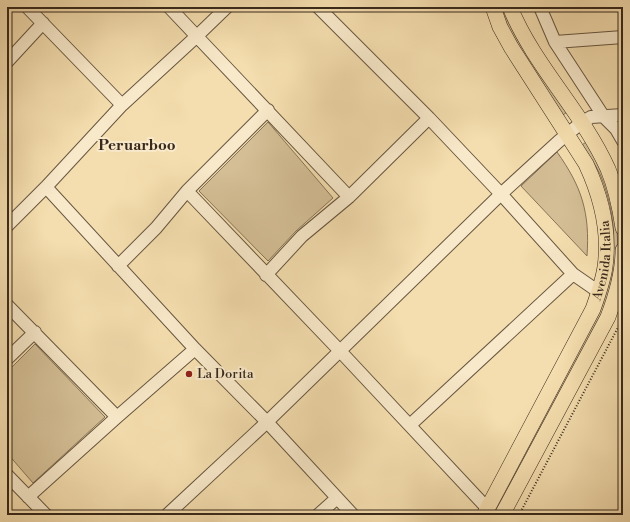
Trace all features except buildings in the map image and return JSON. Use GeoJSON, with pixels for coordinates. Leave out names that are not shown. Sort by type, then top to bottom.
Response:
{"type":"FeatureCollection","features":[{"type":"Feature","properties":{"kind":"main road","name":"Avenida Italia"},"geometry":{"type":"LineString","coordinates":[[485,512],[593,309],[605,268],[606,250],[603,213],[589,170],[568,134],[511,48],[500,27],[493,7]]}},
{"type":"Feature","properties":{"kind":"main road","name":"Avenida Italia"},"geometry":{"type":"LineString","coordinates":[[510,7],[525,39],[592,139],[610,174],[616,193],[623,228]]}},
{"type":"Feature","properties":{"kind":"main road","name":"Avenida Italia"},"geometry":{"type":"LineString","coordinates":[[502,515],[608,317],[614,303],[622,271],[623,250]]}},
{"type":"Feature","properties":{"kind":"street"},"geometry":{"type":"LineString","coordinates":[[27,7],[122,105]]}},
{"type":"Feature","properties":{"kind":"street"},"geometry":{"type":"LineString","coordinates":[[169,7],[349,197]]}},
{"type":"Feature","properties":{"kind":"street"},"geometry":{"type":"LineString","coordinates":[[7,226],[46,188],[122,105],[227,7]]}},
{"type":"Feature","properties":{"kind":"street"},"geometry":{"type":"LineString","coordinates":[[318,7],[429,118],[501,194],[573,274],[599,292]]}},
{"type":"Feature","properties":{"kind":"street"},"geometry":{"type":"LineString","coordinates":[[540,7],[555,42],[604,117],[616,129],[623,141]]}},
{"type":"Feature","properties":{"kind":"street"},"geometry":{"type":"LineString","coordinates":[[7,62],[43,23]]}},
{"type":"Feature","properties":{"kind":"street"},"geometry":{"type":"LineString","coordinates":[[555,42],[623,37]]}},
{"type":"Feature","properties":{"kind":"street"},"geometry":{"type":"LineString","coordinates":[[118,266],[156,228],[187,191],[268,110]]}},
{"type":"Feature","properties":{"kind":"street"},"geometry":{"type":"LineString","coordinates":[[167,515],[267,422],[501,194],[568,134],[591,116],[604,117],[623,115]]}},
{"type":"Feature","properties":{"kind":"street"},"geometry":{"type":"LineString","coordinates":[[266,275],[302,236],[349,197],[429,118]]}},
{"type":"Feature","properties":{"kind":"street"},"geometry":{"type":"LineString","coordinates":[[46,188],[194,349],[267,422],[353,515]]}},
{"type":"Feature","properties":{"kind":"street"},"geometry":{"type":"LineString","coordinates":[[187,191],[410,425],[485,512]]}},
{"type":"Feature","properties":{"kind":"street"},"geometry":{"type":"LineString","coordinates":[[410,425],[573,274]]}},
{"type":"Feature","properties":{"kind":"street"},"geometry":{"type":"LineString","coordinates":[[7,305],[117,417]]}},
{"type":"Feature","properties":{"kind":"street"},"geometry":{"type":"LineString","coordinates":[[7,359],[35,332]]}},
{"type":"Feature","properties":{"kind":"street"},"geometry":{"type":"LineString","coordinates":[[28,497],[194,349]]}},
{"type":"Feature","properties":{"kind":"street"},"geometry":{"type":"LineString","coordinates":[[7,475],[46,515]]}},
{"type":"Feature","properties":{"kind":"street"},"geometry":{"type":"LineString","coordinates":[[318,515],[337,498]]}},
{"type":"Feature","properties":{"kind":"path"},"geometry":{"type":"LineString","coordinates":[[518,515],[623,318]]}},
{"type":"Feature","properties":{"kind":"shaded area"},"geometry":{"type":"Polygon","coordinates":[[[499,7],[504,7],[567,112],[563,115],[515,44],[499,7]]]}},
{"type":"Feature","properties":{"kind":"shaded area"},"geometry":{"type":"Polygon","coordinates":[[[268,122],[333,198],[296,231],[268,261],[199,191],[268,122]]]}},
{"type":"Feature","properties":{"kind":"shaded area"},"geometry":{"type":"Polygon","coordinates":[[[586,142],[598,162],[607,184],[617,231],[618,247],[608,301],[497,515],[490,515],[613,257],[614,236],[610,205],[600,174],[582,145],[586,142]]]}},
{"type":"Feature","properties":{"kind":"shaded area"},"geometry":{"type":"Polygon","coordinates":[[[557,152],[573,177],[582,201],[587,227],[587,256],[521,186],[557,152]]]}},
{"type":"Feature","properties":{"kind":"shaded area"},"geometry":{"type":"Polygon","coordinates":[[[35,344],[105,417],[33,483],[7,453],[7,372],[35,344]]]}},
{"type":"Feature","properties":{"kind":"place","name":"La Dorita"},"geometry":{"type":"Point","coordinates":[189,374]}},
{"type":"Feature","properties":{"kind":"district","name":"Peruarboo"},"geometry":{"type":"Point","coordinates":[137,145]}}]}
